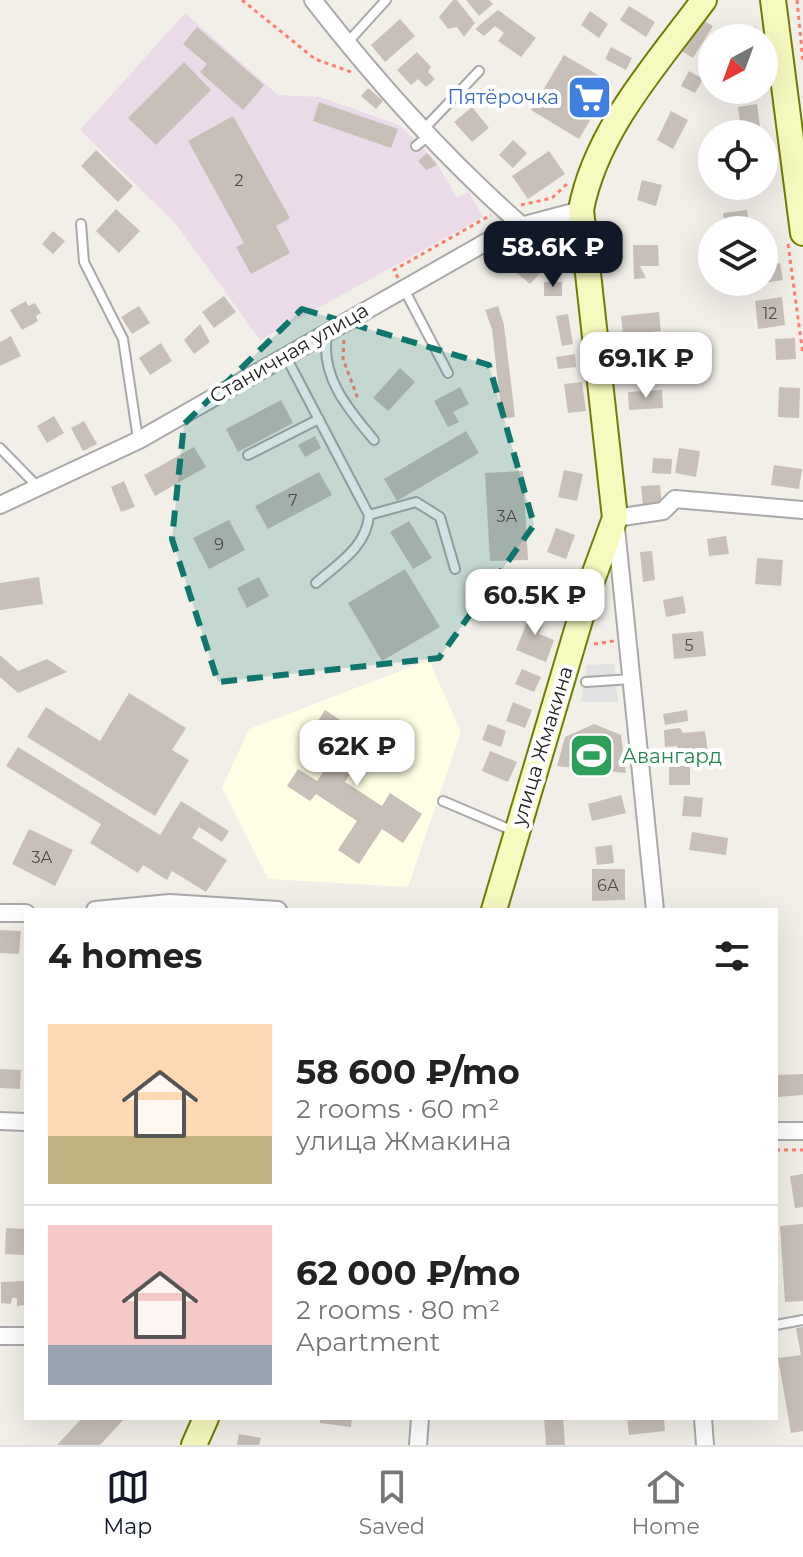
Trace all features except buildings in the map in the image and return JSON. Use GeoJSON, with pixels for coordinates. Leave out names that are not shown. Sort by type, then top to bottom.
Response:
{"type":"FeatureCollection","features":[{"type":"Feature","properties":{"kind":"street"},"geometry":{"type":"LineString","coordinates":[[313,0],[422,138],[519,223]]}},
{"type":"Feature","properties":{"kind":"street","name":"улица Жмакина"},"geometry":{"type":"LineString","coordinates":[[495,908],[590,586],[615,518],[581,210],[587,179],[640,87],[704,0]]}},
{"type":"Feature","properties":{"kind":"street"},"geometry":{"type":"LineString","coordinates":[[773,0],[803,233]]}},
{"type":"Feature","properties":{"kind":"street","name":"Станичная улица"},"geometry":{"type":"LineString","coordinates":[[0,505],[139,440],[519,223],[581,210]]}},
{"type":"Feature","properties":{"kind":"street"},"geometry":{"type":"LineString","coordinates":[[655,908],[626,680],[615,518],[663,511],[675,499],[803,510]]}},
{"type":"Feature","properties":{"kind":"street"},"geometry":{"type":"LineString","coordinates":[[116,908],[170,903],[247,908]]}},
{"type":"Feature","properties":{"kind":"street"},"geometry":{"type":"LineString","coordinates":[[0,913],[24,913]]}},
{"type":"Feature","properties":{"kind":"street"},"geometry":{"type":"LineString","coordinates":[[0,1121],[24,1122]]}},
{"type":"Feature","properties":{"kind":"street"},"geometry":{"type":"LineString","coordinates":[[778,1131],[803,1131]]}},
{"type":"Feature","properties":{"kind":"street"},"geometry":{"type":"LineString","coordinates":[[0,1336],[24,1336]]}},
{"type":"Feature","properties":{"kind":"street"},"geometry":{"type":"LineString","coordinates":[[194,1445],[205,1420]]}},
{"type":"Feature","properties":{"kind":"street"},"geometry":{"type":"LineString","coordinates":[[418,1445],[420,1420]]}},
{"type":"Feature","properties":{"kind":"street"},"geometry":{"type":"LineString","coordinates":[[703,1420],[705,1445]]}},
{"type":"Feature","properties":{"kind":"lane"},"geometry":{"type":"LineString","coordinates":[[347,44],[386,0]]}},
{"type":"Feature","properties":{"kind":"lane"},"geometry":{"type":"LineString","coordinates":[[422,138],[479,71]]}},
{"type":"Feature","properties":{"kind":"lane"},"geometry":{"type":"LineString","coordinates":[[81,224],[84,262],[123,339],[139,440]]}},
{"type":"Feature","properties":{"kind":"lane"},"geometry":{"type":"LineString","coordinates":[[404,288],[448,373]]}},
{"type":"Feature","properties":{"kind":"lane"},"geometry":{"type":"LineString","coordinates":[[328,330],[325,361],[330,375],[345,406],[374,440]]}},
{"type":"Feature","properties":{"kind":"lane"},"geometry":{"type":"LineString","coordinates":[[285,354],[369,515],[368,532],[316,583]]}},
{"type":"Feature","properties":{"kind":"lane"},"geometry":{"type":"LineString","coordinates":[[248,455],[319,419]]}},
{"type":"Feature","properties":{"kind":"lane"},"geometry":{"type":"LineString","coordinates":[[0,448],[38,488]]}},
{"type":"Feature","properties":{"kind":"lane"},"geometry":{"type":"LineString","coordinates":[[369,515],[416,502],[440,517],[455,569]]}},
{"type":"Feature","properties":{"kind":"lane"},"geometry":{"type":"LineString","coordinates":[[368,532],[376,540]]}},
{"type":"Feature","properties":{"kind":"lane"},"geometry":{"type":"LineString","coordinates":[[586,682],[626,680]]}},
{"type":"Feature","properties":{"kind":"lane"},"geometry":{"type":"LineString","coordinates":[[443,801],[517,832]]}},
{"type":"Feature","properties":{"kind":"lane"},"geometry":{"type":"LineString","coordinates":[[778,1325],[803,1320]]}},
{"type":"Feature","properties":{"kind":"path"},"geometry":{"type":"LineString","coordinates":[[242,0],[315,59],[375,80]]}},
{"type":"Feature","properties":{"kind":"path"},"geometry":{"type":"LineString","coordinates":[[797,0],[803,62]]}},
{"type":"Feature","properties":{"kind":"path"},"geometry":{"type":"LineString","coordinates":[[404,288],[394,270],[491,215],[484,207]]}},
{"type":"Feature","properties":{"kind":"path"},"geometry":{"type":"LineString","coordinates":[[532,239],[570,271],[572,287]]}},
{"type":"Feature","properties":{"kind":"path"},"geometry":{"type":"LineString","coordinates":[[583,645],[616,641],[626,680]]}},
{"type":"Feature","properties":{"kind":"path"},"geometry":{"type":"LineString","coordinates":[[778,1150],[803,1150]]}},
{"type":"Feature","properties":{"kind":"highlighted area"},"geometry":{"type":"Polygon","coordinates":[[[302,309],[489,365],[534,525],[439,658],[218,682],[172,539],[184,424],[302,309]]]}},
{"type":"Feature","properties":{"kind":"shaded area"},"geometry":{"type":"Polygon","coordinates":[[[185,13],[278,95],[320,97],[399,125],[436,161],[457,198],[469,192],[483,217],[260,340],[176,224],[80,130],[185,13]]]}},
{"type":"Feature","properties":{"kind":"shaded area"},"geometry":{"type":"Polygon","coordinates":[[[429,660],[461,732],[408,887],[268,879],[222,788],[249,729],[429,660]]]}},
{"type":"Feature","properties":{"kind":"shaded area"},"geometry":{"type":"Polygon","coordinates":[[[614,664],[618,702],[581,702],[587,665],[614,664]]]}},
{"type":"Feature","properties":{"kind":"place","name":"Пятёрочка"},"geometry":{"type":"Point","coordinates":[590,97]}},
{"type":"Feature","properties":{"kind":"place","name":"Авангард"},"geometry":{"type":"Point","coordinates":[591,756]}}]}
